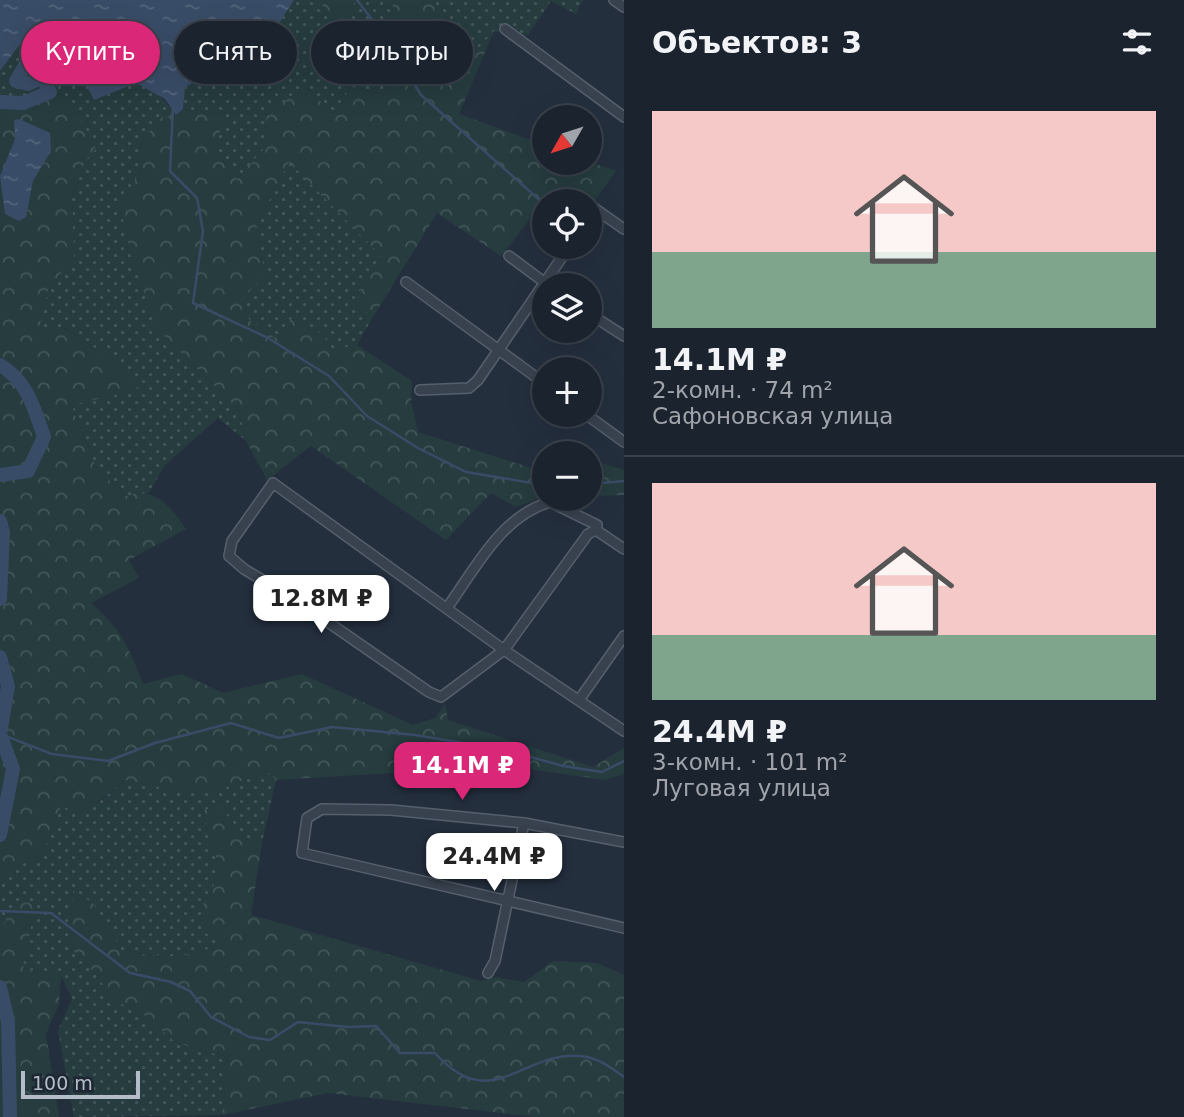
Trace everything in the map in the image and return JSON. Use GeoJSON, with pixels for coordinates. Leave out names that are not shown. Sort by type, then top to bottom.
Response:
{"type":"FeatureCollection","features":[{"type":"Feature","properties":{"kind":"street"},"geometry":{"type":"LineString","coordinates":[[614,0],[624,8]]}},
{"type":"Feature","properties":{"kind":"street"},"geometry":{"type":"LineString","coordinates":[[505,29],[624,117]]}},
{"type":"Feature","properties":{"kind":"street"},"geometry":{"type":"LineString","coordinates":[[602,217],[624,229]]}},
{"type":"Feature","properties":{"kind":"street"},"geometry":{"type":"LineString","coordinates":[[509,256],[532,273]]}},
{"type":"Feature","properties":{"kind":"street"},"geometry":{"type":"LineString","coordinates":[[406,282],[532,374]]}},
{"type":"Feature","properties":{"kind":"street"},"geometry":{"type":"LineString","coordinates":[[420,390],[469,388],[532,305]]}},
{"type":"Feature","properties":{"kind":"street"},"geometry":{"type":"LineString","coordinates":[[602,322],[624,336]]}},
{"type":"Feature","properties":{"kind":"street"},"geometry":{"type":"LineString","coordinates":[[602,426],[624,442]]}},
{"type":"Feature","properties":{"kind":"street"},"geometry":{"type":"LineString","coordinates":[[596,530],[588,534],[503,650],[441,696],[429,692],[296,600],[244,569],[229,556],[232,541],[273,483],[503,650],[624,731]]}},
{"type":"Feature","properties":{"kind":"street"},"geometry":{"type":"LineString","coordinates":[[447,608],[511,522],[534,507],[550,502],[597,525],[596,530]]}},
{"type":"Feature","properties":{"kind":"street"},"geometry":{"type":"LineString","coordinates":[[596,530],[624,549]]}},
{"type":"Feature","properties":{"kind":"street"},"geometry":{"type":"LineString","coordinates":[[579,700],[624,636]]}},
{"type":"Feature","properties":{"kind":"street"},"geometry":{"type":"LineString","coordinates":[[624,842],[524,823],[391,810],[322,809],[307,818],[302,853],[624,928]]}},
{"type":"Feature","properties":{"kind":"street"},"geometry":{"type":"LineString","coordinates":[[488,973],[495,961],[524,823]]}},
{"type":"Feature","properties":{"kind":"green space"},"geometry":{"type":"Polygon","coordinates":[[[294,0],[321,0],[325,16],[350,15],[355,0],[394,0],[389,21],[311,21],[311,84],[399,84],[386,94],[351,87],[334,113],[306,87],[267,113],[263,150],[237,179],[214,149],[225,114],[183,109],[185,88],[191,84],[297,84],[297,21],[281,21],[294,0]]]}},
{"type":"Feature","properties":{"kind":"green space"},"geometry":{"type":"Polygon","coordinates":[[[321,0],[355,0],[350,15],[339,19],[325,16],[321,0]]]}},
{"type":"Feature","properties":{"kind":"green space"},"geometry":{"type":"Polygon","coordinates":[[[394,0],[427,0],[447,16],[442,21],[389,21],[394,0]]]}},
{"type":"Feature","properties":{"kind":"green space"},"geometry":{"type":"Polygon","coordinates":[[[427,0],[583,0],[576,14],[551,1],[528,35],[494,31],[473,55],[473,21],[435,21],[446,16],[427,0]]]}},
{"type":"Feature","properties":{"kind":"green space"},"geometry":{"type":"Polygon","coordinates":[[[494,31],[473,81],[473,55],[494,31]]]}},
{"type":"Feature","properties":{"kind":"green space"},"geometry":{"type":"Polygon","coordinates":[[[21,44],[21,84],[40,84],[29,95],[7,101],[0,97],[0,71],[21,44]]]}},
{"type":"Feature","properties":{"kind":"green space"},"geometry":{"type":"Polygon","coordinates":[[[40,84],[142,86],[164,100],[176,115],[159,118],[142,142],[139,173],[120,207],[158,330],[239,410],[246,441],[218,418],[165,465],[149,493],[126,496],[97,469],[71,404],[137,390],[116,362],[65,328],[38,329],[48,290],[74,257],[72,199],[85,161],[76,116],[55,92],[40,84]]]}},
{"type":"Feature","properties":{"kind":"green space"},"geometry":{"type":"Polygon","coordinates":[[[40,84],[58,96],[87,130],[96,149],[85,161],[72,199],[74,257],[48,290],[39,328],[64,328],[116,362],[138,390],[71,405],[97,469],[126,496],[146,494],[162,500],[186,529],[129,560],[139,578],[91,603],[110,621],[123,639],[143,684],[182,674],[223,693],[302,674],[413,725],[435,718],[445,704],[448,720],[593,767],[624,748],[624,774],[605,780],[508,766],[276,780],[266,771],[224,788],[180,791],[126,780],[84,812],[61,807],[42,854],[5,871],[0,887],[0,97],[8,101],[29,95],[40,84]]]}},
{"type":"Feature","properties":{"kind":"green space"},"geometry":{"type":"Polygon","coordinates":[[[399,84],[472,84],[459,114],[532,141],[532,175],[602,175],[602,166],[616,171],[602,191],[532,189],[532,218],[501,256],[437,213],[373,317],[353,301],[383,258],[289,162],[256,226],[265,276],[244,296],[249,320],[275,338],[293,317],[321,333],[333,350],[357,345],[412,381],[411,402],[418,432],[532,468],[532,501],[516,507],[491,493],[446,540],[311,446],[267,480],[246,441],[239,410],[158,330],[131,257],[120,206],[139,173],[142,142],[159,118],[176,115],[183,109],[226,114],[214,149],[237,179],[263,150],[267,113],[305,87],[334,113],[351,87],[386,94],[399,84]]]}},
{"type":"Feature","properties":{"kind":"green space"},"geometry":{"type":"Polygon","coordinates":[[[289,161],[383,258],[353,301],[373,317],[357,345],[333,350],[321,333],[275,338],[249,320],[243,295],[265,276],[256,226],[289,161]]]}},
{"type":"Feature","properties":{"kind":"green space"},"geometry":{"type":"Polygon","coordinates":[[[602,464],[624,470],[624,495],[602,496],[602,464]]]}},
{"type":"Feature","properties":{"kind":"green space"},"geometry":{"type":"Polygon","coordinates":[[[266,771],[276,780],[262,843],[246,839],[219,806],[202,811],[221,873],[204,902],[219,942],[209,949],[173,956],[122,951],[93,903],[73,892],[77,957],[97,974],[110,998],[144,1015],[174,1041],[200,1051],[224,1055],[226,1080],[222,1115],[74,1117],[58,1031],[72,998],[61,976],[23,968],[15,904],[0,930],[0,887],[5,871],[42,854],[61,807],[99,802],[126,780],[180,791],[224,788],[266,771]]]}},
{"type":"Feature","properties":{"kind":"green space"},"geometry":{"type":"Polygon","coordinates":[[[219,805],[246,839],[262,843],[251,915],[481,981],[496,977],[524,982],[553,961],[597,963],[624,975],[624,1117],[535,1117],[328,1093],[222,1115],[226,1080],[224,1055],[200,1051],[174,1041],[144,1015],[110,998],[97,974],[77,957],[69,940],[73,891],[93,903],[122,951],[185,955],[209,949],[219,942],[201,930],[204,902],[221,873],[202,811],[219,805]]]}},
{"type":"Feature","properties":{"kind":"green space"},"geometry":{"type":"Polygon","coordinates":[[[36,901],[23,968],[61,976],[59,1004],[46,1034],[59,1117],[0,1117],[0,930],[15,904],[36,901]]]}},
{"type":"Feature","properties":{"kind":"water"},"geometry":{"type":"Polygon","coordinates":[[[0,0],[294,0],[281,21],[174,21],[174,84],[191,84],[185,88],[183,109],[176,115],[165,99],[138,84],[160,84],[160,21],[21,21],[21,44],[0,71],[0,0]]]}},
{"type":"Feature","properties":{"kind":"water"},"geometry":{"type":"Polygon","coordinates":[[[86,84],[134,84],[94,100],[86,84]]]}},
{"type":"Feature","properties":{"kind":"water"},"geometry":{"type":"Polygon","coordinates":[[[19,119],[50,133],[51,151],[33,181],[26,217],[19,221],[5,214],[0,176],[15,139],[14,120],[19,119]]]}},
{"type":"Feature","properties":{"kind":"waterway"},"geometry":{"type":"LineString","coordinates":[[357,0],[387,39],[421,95],[532,193]]}},
{"type":"Feature","properties":{"kind":"waterway"},"geometry":{"type":"LineString","coordinates":[[21,72],[16,81],[21,82]]}},
{"type":"Feature","properties":{"kind":"waterway"},"geometry":{"type":"LineString","coordinates":[[0,102],[23,103],[50,92],[46,84]]}},
{"type":"Feature","properties":{"kind":"waterway"},"geometry":{"type":"LineString","coordinates":[[173,106],[170,171],[197,198],[203,231],[193,303],[268,338],[329,376],[367,416],[418,448],[466,472],[532,483]]}},
{"type":"Feature","properties":{"kind":"waterway"},"geometry":{"type":"LineString","coordinates":[[0,365],[24,388],[44,437],[28,471],[0,475]]}},
{"type":"Feature","properties":{"kind":"waterway"},"geometry":{"type":"LineString","coordinates":[[602,483],[624,481]]}},
{"type":"Feature","properties":{"kind":"waterway"},"geometry":{"type":"LineString","coordinates":[[0,521],[3,532],[0,599]]}},
{"type":"Feature","properties":{"kind":"waterway"},"geometry":{"type":"LineString","coordinates":[[0,657],[8,686],[0,734],[13,769],[0,835]]}},
{"type":"Feature","properties":{"kind":"waterway"},"geometry":{"type":"LineString","coordinates":[[0,734],[52,754],[108,761],[155,743],[231,723],[279,738],[332,727],[415,735],[505,750],[563,766],[602,772],[624,761]]}},
{"type":"Feature","properties":{"kind":"waterway"},"geometry":{"type":"LineString","coordinates":[[0,911],[51,913],[130,973],[171,982],[190,991],[211,1017],[249,1037],[270,1040],[298,1022],[348,1027],[376,1026],[400,1053],[435,1053],[455,1071],[473,1079],[490,1080],[559,1057],[580,1056],[598,1060],[624,1077]]}},
{"type":"Feature","properties":{"kind":"waterway"},"geometry":{"type":"LineString","coordinates":[[0,987],[8,1022],[10,1117]]}}]}
